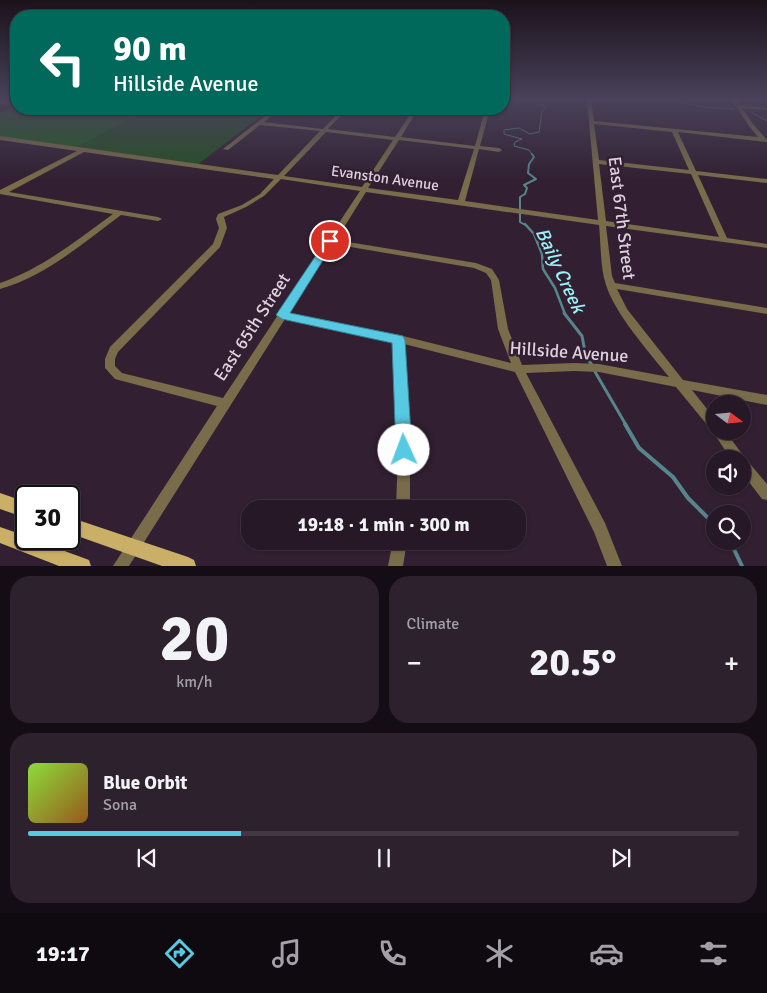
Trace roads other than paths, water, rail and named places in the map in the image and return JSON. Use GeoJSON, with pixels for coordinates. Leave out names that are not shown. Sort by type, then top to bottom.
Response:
{"type":"FeatureCollection","features":[{"type":"Feature","properties":{"kind":"main road"},"geometry":{"type":"LineString","coordinates":[[0,501],[15,506]]}},
{"type":"Feature","properties":{"kind":"main road"},"geometry":{"type":"LineString","coordinates":[[80,529],[188,566]]}},
{"type":"Feature","properties":{"kind":"main road"},"geometry":{"type":"LineString","coordinates":[[0,535],[83,566]]}},
{"type":"Feature","properties":{"kind":"street"},"geometry":{"type":"LineString","coordinates":[[226,149],[255,126]]}},
{"type":"Feature","properties":{"kind":"street"},"geometry":{"type":"LineString","coordinates":[[291,126],[499,150]]}},
{"type":"Feature","properties":{"kind":"street"},"geometry":{"type":"LineString","coordinates":[[225,403],[119,376],[110,368],[109,362],[114,350],[220,240],[224,228],[220,217],[253,201],[328,126]]}},
{"type":"Feature","properties":{"kind":"street","name":"East 65th Street"},"geometry":{"type":"LineString","coordinates":[[120,566],[405,126]]}},
{"type":"Feature","properties":{"kind":"street"},"geometry":{"type":"LineString","coordinates":[[461,202],[483,126]]}},
{"type":"Feature","properties":{"kind":"street","name":"East 67th Street"},"geometry":{"type":"LineString","coordinates":[[592,126],[610,285],[624,311],[706,416]]}},
{"type":"Feature","properties":{"kind":"street"},"geometry":{"type":"LineString","coordinates":[[637,126],[765,141]]}},
{"type":"Feature","properties":{"kind":"street"},"geometry":{"type":"LineString","coordinates":[[754,126],[765,141]]}},
{"type":"Feature","properties":{"kind":"street"},"geometry":{"type":"LineString","coordinates":[[674,130],[724,240]]}},
{"type":"Feature","properties":{"kind":"street","name":"Evanston Avenue"},"geometry":{"type":"LineString","coordinates":[[0,138],[767,246]]}},
{"type":"Feature","properties":{"kind":"street"},"geometry":{"type":"LineString","coordinates":[[2,192],[82,150]]}},
{"type":"Feature","properties":{"kind":"street"},"geometry":{"type":"LineString","coordinates":[[596,162],[767,181]]}},
{"type":"Feature","properties":{"kind":"street"},"geometry":{"type":"LineString","coordinates":[[2,192],[158,219]]}},
{"type":"Feature","properties":{"kind":"street"},"geometry":{"type":"LineString","coordinates":[[0,286],[20,280],[42,269],[120,212]]}},
{"type":"Feature","properties":{"kind":"street"},"geometry":{"type":"LineString","coordinates":[[330,241],[474,265],[490,272],[494,280],[507,344],[600,528],[614,566]]}},
{"type":"Feature","properties":{"kind":"street"},"geometry":{"type":"LineString","coordinates":[[610,285],[767,311]]}},
{"type":"Feature","properties":{"kind":"street","name":"Hillside Avenue"},"geometry":{"type":"LineString","coordinates":[[282,315],[399,340],[518,369],[599,368],[767,400]]}},
{"type":"Feature","properties":{"kind":"street"},"geometry":{"type":"LineString","coordinates":[[399,340],[404,460],[403,500]]}},
{"type":"Feature","properties":{"kind":"street"},"geometry":{"type":"LineString","coordinates":[[751,474],[767,494]]}},
{"type":"Feature","properties":{"kind":"street"},"geometry":{"type":"LineString","coordinates":[[395,566],[398,550]]}},
{"type":"Feature","properties":{"kind":"waterway","name":"Baily Creek"},"geometry":{"type":"LineString","coordinates":[[533,156],[529,150],[514,146],[515,142],[522,139],[504,134],[504,130],[519,128],[530,134],[539,132],[540,126]]}},
{"type":"Feature","properties":{"kind":"waterway","name":"Baily Creek"},"geometry":{"type":"LineString","coordinates":[[527,226],[520,222],[520,197],[525,194],[527,188],[524,185],[536,179],[528,173],[529,164],[534,157],[532,154]]}},
{"type":"Feature","properties":{"kind":"waterway","name":"Baily Creek"},"geometry":{"type":"LineString","coordinates":[[527,226],[534,234],[542,254],[543,269],[555,288],[565,314]]}},
{"type":"Feature","properties":{"kind":"waterway","name":"Baily Creek"},"geometry":{"type":"LineString","coordinates":[[564,313],[582,336],[586,357],[592,365]]}},
{"type":"Feature","properties":{"kind":"waterway","name":"Baily Creek"},"geometry":{"type":"LineString","coordinates":[[594,370],[626,425]]}},
{"type":"Feature","properties":{"kind":"waterway","name":"Baily Creek"},"geometry":{"type":"LineString","coordinates":[[625,424],[639,448],[673,477],[688,498],[706,516]]}},
{"type":"Feature","properties":{"kind":"waterway","name":"Baily Creek"},"geometry":{"type":"LineString","coordinates":[[734,550],[742,566]]}}]}
